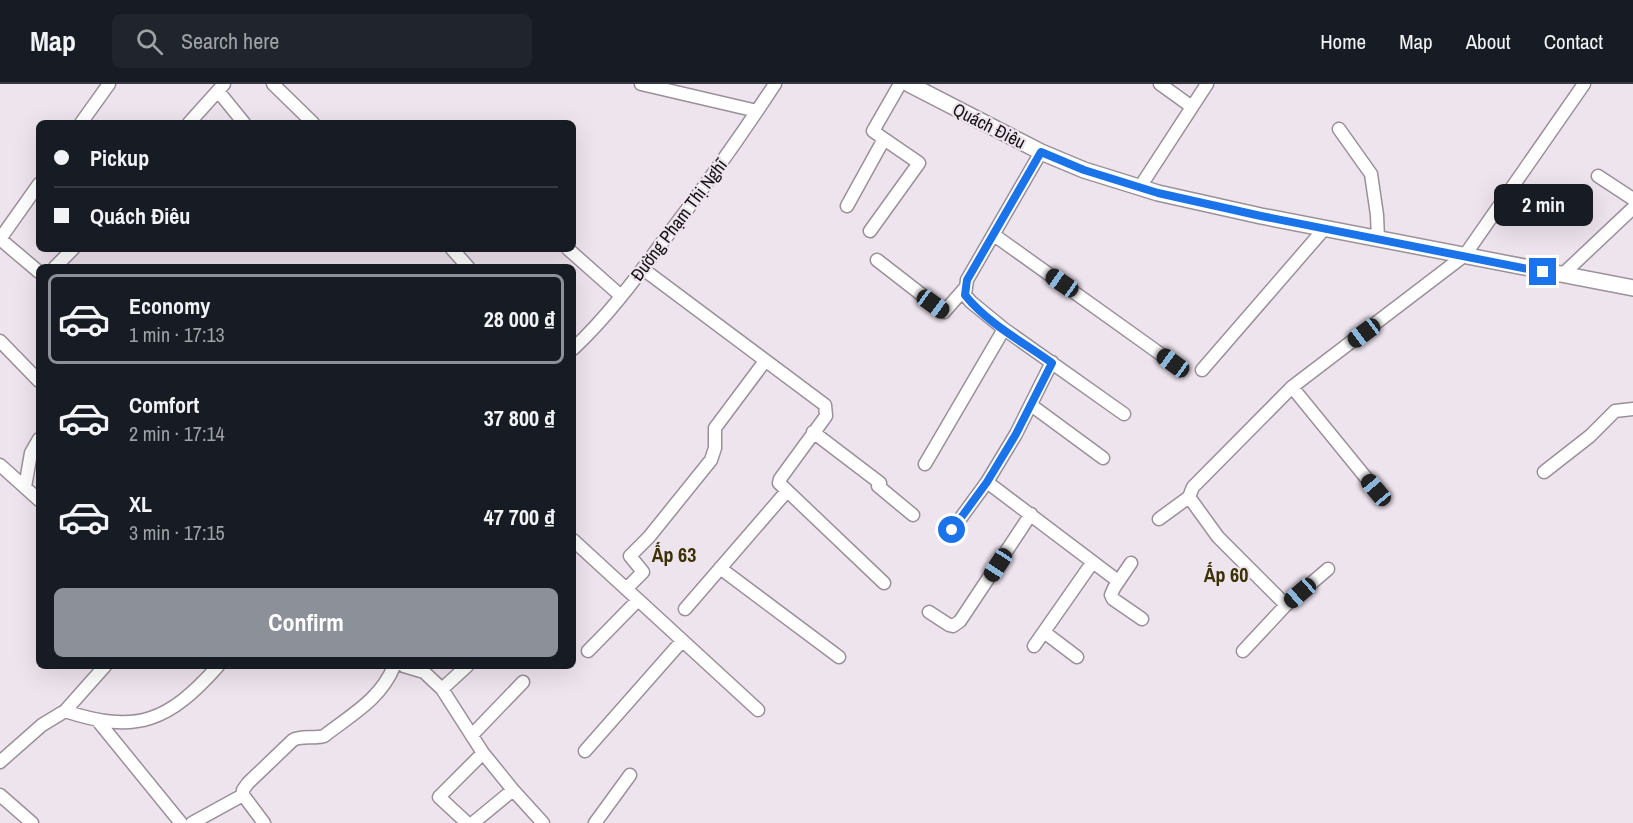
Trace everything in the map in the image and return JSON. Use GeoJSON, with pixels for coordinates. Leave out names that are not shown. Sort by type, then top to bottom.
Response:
{"type":"FeatureCollection","features":[{"type":"Feature","properties":{"kind":"main road","name":"Quách Điêu"},"geometry":{"type":"LineString","coordinates":[[909,84],[1041,152],[1084,170],[1158,193],[1633,288]]}},
{"type":"Feature","properties":{"kind":"street"},"geometry":{"type":"LineString","coordinates":[[83,120],[109,84]]}},
{"type":"Feature","properties":{"kind":"street"},"geometry":{"type":"LineString","coordinates":[[273,84],[311,120]]}},
{"type":"Feature","properties":{"kind":"street"},"geometry":{"type":"LineString","coordinates":[[641,84],[758,111]]}},
{"type":"Feature","properties":{"kind":"street","name":"Đường Phạm Thị Nghĩ"},"geometry":{"type":"LineString","coordinates":[[576,346],[595,329],[643,269],[734,147],[775,84]]}},
{"type":"Feature","properties":{"kind":"street"},"geometry":{"type":"LineString","coordinates":[[870,231],[919,164],[873,131],[900,84]]}},
{"type":"Feature","properties":{"kind":"street"},"geometry":{"type":"LineString","coordinates":[[1160,84],[1192,107]]}},
{"type":"Feature","properties":{"kind":"street"},"geometry":{"type":"LineString","coordinates":[[1140,187],[1207,84]]}},
{"type":"Feature","properties":{"kind":"street"},"geometry":{"type":"LineString","coordinates":[[1159,519],[1189,497],[1193,487],[1292,387],[1465,255],[1584,84]]}},
{"type":"Feature","properties":{"kind":"street"},"geometry":{"type":"LineString","coordinates":[[192,120],[221,88],[242,120]]}},
{"type":"Feature","properties":{"kind":"street"},"geometry":{"type":"LineString","coordinates":[[1339,129],[1371,174],[1378,238]]}},
{"type":"Feature","properties":{"kind":"street"},"geometry":{"type":"LineString","coordinates":[[847,206],[884,139]]}},
{"type":"Feature","properties":{"kind":"street"},"geometry":{"type":"LineString","coordinates":[[1041,152],[967,280],[965,295],[1004,329],[1124,414]]}},
{"type":"Feature","properties":{"kind":"street"},"geometry":{"type":"LineString","coordinates":[[1598,176],[1633,199]]}},
{"type":"Feature","properties":{"kind":"street"},"geometry":{"type":"LineString","coordinates":[[36,188],[0,239],[36,269]]}},
{"type":"Feature","properties":{"kind":"street"},"geometry":{"type":"LineString","coordinates":[[1562,275],[1633,208]]}},
{"type":"Feature","properties":{"kind":"street"},"geometry":{"type":"LineString","coordinates":[[1202,370],[1325,228]]}},
{"type":"Feature","properties":{"kind":"street"},"geometry":{"type":"LineString","coordinates":[[994,235],[1173,363]]}},
{"type":"Feature","properties":{"kind":"street"},"geometry":{"type":"LineString","coordinates":[[58,264],[70,252]]}},
{"type":"Feature","properties":{"kind":"street"},"geometry":{"type":"LineString","coordinates":[[455,252],[465,264]]}},
{"type":"Feature","properties":{"kind":"street"},"geometry":{"type":"LineString","coordinates":[[571,252],[621,296]]}},
{"type":"Feature","properties":{"kind":"street"},"geometry":{"type":"LineString","coordinates":[[877,260],[944,312],[966,287]]}},
{"type":"Feature","properties":{"kind":"street"},"geometry":{"type":"LineString","coordinates":[[643,269],[825,405],[826,416],[779,480],[780,485],[884,583]]}},
{"type":"Feature","properties":{"kind":"street"},"geometry":{"type":"LineString","coordinates":[[925,464],[1004,329]]}},
{"type":"Feature","properties":{"kind":"street"},"geometry":{"type":"LineString","coordinates":[[0,341],[36,378]]}},
{"type":"Feature","properties":{"kind":"street"},"geometry":{"type":"LineString","coordinates":[[626,589],[643,572],[630,555],[649,537],[711,460],[715,448],[715,428],[765,361]]}},
{"type":"Feature","properties":{"kind":"street"},"geometry":{"type":"LineString","coordinates":[[952,530],[987,482],[1016,434],[1052,363]]}},
{"type":"Feature","properties":{"kind":"street"},"geometry":{"type":"LineString","coordinates":[[1292,387],[1376,490]]}},
{"type":"Feature","properties":{"kind":"street"},"geometry":{"type":"LineString","coordinates":[[1031,405],[1103,458]]}},
{"type":"Feature","properties":{"kind":"street"},"geometry":{"type":"LineString","coordinates":[[1544,472],[1590,436],[1615,411],[1633,409]]}},
{"type":"Feature","properties":{"kind":"street"},"geometry":{"type":"LineString","coordinates":[[813,432],[880,483],[878,486],[913,515]]}},
{"type":"Feature","properties":{"kind":"street"},"geometry":{"type":"LineString","coordinates":[[26,487],[31,453],[36,444]]}},
{"type":"Feature","properties":{"kind":"street"},"geometry":{"type":"LineString","coordinates":[[0,465],[36,497]]}},
{"type":"Feature","properties":{"kind":"street"},"geometry":{"type":"LineString","coordinates":[[987,482],[1118,581]]}},
{"type":"Feature","properties":{"kind":"street"},"geometry":{"type":"LineString","coordinates":[[685,609],[787,491]]}},
{"type":"Feature","properties":{"kind":"street"},"geometry":{"type":"LineString","coordinates":[[1189,497],[1218,537],[1286,605]]}},
{"type":"Feature","properties":{"kind":"street"},"geometry":{"type":"LineString","coordinates":[[929,612],[949,625],[953,626],[960,621],[1030,514]]}},
{"type":"Feature","properties":{"kind":"street"},"geometry":{"type":"LineString","coordinates":[[576,543],[758,710]]}},
{"type":"Feature","properties":{"kind":"street"},"geometry":{"type":"LineString","coordinates":[[1034,646],[1092,562]]}},
{"type":"Feature","properties":{"kind":"street"},"geometry":{"type":"LineString","coordinates":[[1131,564],[1118,581],[1112,597],[1142,619]]}},
{"type":"Feature","properties":{"kind":"street"},"geometry":{"type":"LineString","coordinates":[[720,568],[838,657]]}},
{"type":"Feature","properties":{"kind":"street"},"geometry":{"type":"LineString","coordinates":[[1243,651],[1286,605],[1328,569]]}},
{"type":"Feature","properties":{"kind":"street"},"geometry":{"type":"LineString","coordinates":[[588,651],[638,600]]}},
{"type":"Feature","properties":{"kind":"street"},"geometry":{"type":"LineString","coordinates":[[1044,632],[1077,657]]}},
{"type":"Feature","properties":{"kind":"street"},"geometry":{"type":"LineString","coordinates":[[585,750],[682,641]]}},
{"type":"Feature","properties":{"kind":"street"},"geometry":{"type":"LineString","coordinates":[[0,762],[42,725],[65,711],[102,669]]}},
{"type":"Feature","properties":{"kind":"street"},"geometry":{"type":"LineString","coordinates":[[65,711],[98,721],[122,723],[148,719],[167,712],[181,703],[215,669]]}},
{"type":"Feature","properties":{"kind":"street"},"geometry":{"type":"LineString","coordinates":[[264,823],[243,795],[243,790],[248,783],[293,740],[300,737],[324,736],[366,705],[388,682],[393,669]]}},
{"type":"Feature","properties":{"kind":"street"},"geometry":{"type":"LineString","coordinates":[[414,669],[424,672],[442,689],[483,753],[543,823]]}},
{"type":"Feature","properties":{"kind":"street"},"geometry":{"type":"LineString","coordinates":[[442,689],[464,669]]}},
{"type":"Feature","properties":{"kind":"street"},"geometry":{"type":"LineString","coordinates":[[472,735],[523,682]]}},
{"type":"Feature","properties":{"kind":"street"},"geometry":{"type":"LineString","coordinates":[[98,721],[181,823]]}},
{"type":"Feature","properties":{"kind":"street"},"geometry":{"type":"LineString","coordinates":[[467,823],[439,797],[483,753]]}},
{"type":"Feature","properties":{"kind":"street"},"geometry":{"type":"LineString","coordinates":[[595,823],[630,775]]}},
{"type":"Feature","properties":{"kind":"street"},"geometry":{"type":"LineString","coordinates":[[473,823],[513,790]]}},
{"type":"Feature","properties":{"kind":"street"},"geometry":{"type":"LineString","coordinates":[[0,795],[32,823]]}},
{"type":"Feature","properties":{"kind":"street"},"geometry":{"type":"LineString","coordinates":[[192,823],[243,795]]}},
{"type":"Feature","properties":{"kind":"district","name":"Ấp 63"},"geometry":{"type":"Point","coordinates":[674,555]}},
{"type":"Feature","properties":{"kind":"district","name":"Ấp 60"},"geometry":{"type":"Point","coordinates":[1226,575]}},
{"type":"Feature","properties":{"kind":"route"},"geometry":{"type":"LineString","coordinates":[[952,530],[987,482],[1016,434],[1052,363],[1004,329],[965,295],[967,280],[1041,152],[1084,170],[1158,193],[1261,216],[1543,272]]}}]}
